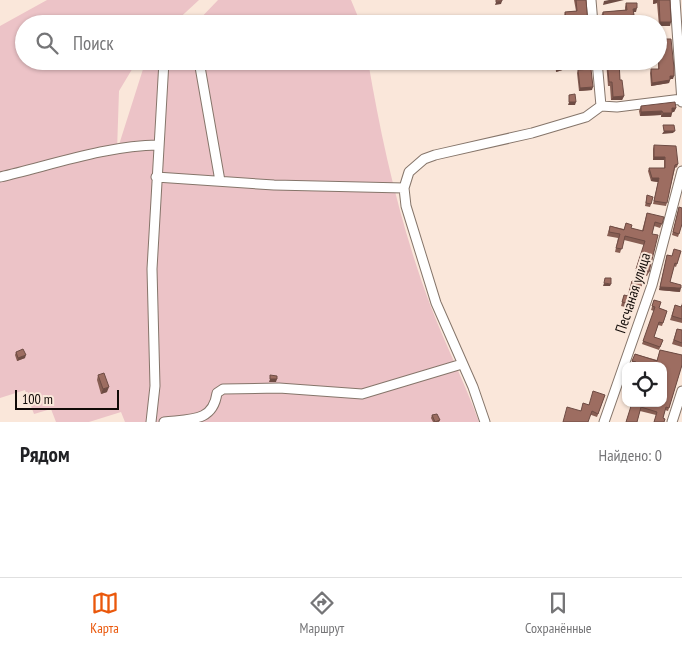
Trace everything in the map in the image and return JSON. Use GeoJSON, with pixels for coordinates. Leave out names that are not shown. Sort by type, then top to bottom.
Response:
{"type":"FeatureCollection","features":[{"type":"Feature","properties":{"kind":"street"},"geometry":{"type":"LineString","coordinates":[[591,0],[592,15]]}},
{"type":"Feature","properties":{"kind":"street"},"geometry":{"type":"LineString","coordinates":[[485,422],[436,303],[408,218],[404,188],[409,172],[424,159],[532,133],[586,117],[601,106],[617,107],[682,100],[675,0]]}},
{"type":"Feature","properties":{"kind":"street"},"geometry":{"type":"LineString","coordinates":[[151,422],[155,402],[152,290],[156,177],[163,70]]}},
{"type":"Feature","properties":{"kind":"street"},"geometry":{"type":"LineString","coordinates":[[201,70],[220,182]]}},
{"type":"Feature","properties":{"kind":"street"},"geometry":{"type":"LineString","coordinates":[[598,70],[601,106]]}},
{"type":"Feature","properties":{"kind":"street"},"geometry":{"type":"LineString","coordinates":[[0,177],[134,147],[158,145]]}},
{"type":"Feature","properties":{"kind":"street","name":"Песчаная улица"},"geometry":{"type":"LineString","coordinates":[[604,422],[652,285],[682,171]]}},
{"type":"Feature","properties":{"kind":"street"},"geometry":{"type":"LineString","coordinates":[[156,177],[274,185],[404,188]]}},
{"type":"Feature","properties":{"kind":"street"},"geometry":{"type":"LineString","coordinates":[[164,422],[195,419],[208,415],[215,408],[217,393],[223,389],[279,388],[362,394],[462,364]]}},
{"type":"Feature","properties":{"kind":"street"},"geometry":{"type":"LineString","coordinates":[[672,422],[682,391]]}},
{"type":"Feature","properties":{"kind":"shaded area"},"geometry":{"type":"Polygon","coordinates":[[[47,0],[199,0],[183,15],[20,15],[47,0]]]}},
{"type":"Feature","properties":{"kind":"shaded area"},"geometry":{"type":"Polygon","coordinates":[[[218,0],[351,0],[357,15],[204,15],[218,0]]]}},
{"type":"Feature","properties":{"kind":"shaded area"},"geometry":{"type":"Polygon","coordinates":[[[15,18],[15,70],[132,70],[119,91],[117,151],[143,70],[370,70],[386,154],[410,247],[431,307],[479,422],[125,422],[121,412],[89,422],[56,422],[51,409],[34,414],[25,390],[0,398],[0,180],[83,161],[0,177],[0,26],[15,18]]]}},
{"type":"Feature","properties":{"kind":"building"},"geometry":{"type":"Polygon","coordinates":[[[576,0],[586,0],[587,15],[565,15],[565,12],[577,11],[576,0]]]}},
{"type":"Feature","properties":{"kind":"building"},"geometry":{"type":"Polygon","coordinates":[[[659,0],[670,0],[671,22],[667,22],[667,15],[660,15],[659,0]]]}},
{"type":"Feature","properties":{"kind":"building"},"geometry":{"type":"Polygon","coordinates":[[[626,3],[637,3],[637,8],[633,9],[634,15],[603,15],[603,12],[627,10],[626,3]]]}},
{"type":"Feature","properties":{"kind":"building"},"geometry":{"type":"Polygon","coordinates":[[[667,39],[671,39],[674,76],[670,76],[670,80],[652,83],[651,70],[667,70],[667,39]]]}},
{"type":"Feature","properties":{"kind":"building"},"geometry":{"type":"Polygon","coordinates":[[[578,70],[591,70],[593,87],[580,88],[578,70]]]}},
{"type":"Feature","properties":{"kind":"building"},"geometry":{"type":"Polygon","coordinates":[[[608,70],[619,70],[624,96],[613,97],[612,82],[609,82],[608,70]]]}},
{"type":"Feature","properties":{"kind":"building"},"geometry":{"type":"Polygon","coordinates":[[[575,94],[576,102],[569,102],[569,95],[575,94]]]}},
{"type":"Feature","properties":{"kind":"building"},"geometry":{"type":"Polygon","coordinates":[[[675,102],[676,108],[672,108],[672,113],[663,113],[662,111],[641,112],[641,106],[675,102]]]}},
{"type":"Feature","properties":{"kind":"building"},"geometry":{"type":"Polygon","coordinates":[[[663,125],[674,125],[675,131],[664,131],[663,125]]]}},
{"type":"Feature","properties":{"kind":"building"},"geometry":{"type":"Polygon","coordinates":[[[654,145],[676,146],[678,164],[675,165],[667,203],[654,201],[659,178],[652,178],[649,168],[665,168],[665,157],[654,157],[654,145]]]}},
{"type":"Feature","properties":{"kind":"building"},"geometry":{"type":"Polygon","coordinates":[[[647,195],[653,197],[651,204],[646,203],[647,195]]]}},
{"type":"Feature","properties":{"kind":"building"},"geometry":{"type":"Polygon","coordinates":[[[679,207],[682,208],[682,224],[679,234],[673,232],[679,207]]]}},
{"type":"Feature","properties":{"kind":"building"},"geometry":{"type":"Polygon","coordinates":[[[647,213],[664,217],[662,224],[655,222],[652,234],[658,235],[649,272],[636,269],[645,241],[625,236],[622,249],[616,248],[620,234],[609,232],[610,226],[624,230],[626,223],[632,225],[631,228],[643,231],[647,213]]]}},
{"type":"Feature","properties":{"kind":"building"},"geometry":{"type":"Polygon","coordinates":[[[674,249],[681,251],[677,264],[675,263],[670,282],[681,285],[681,288],[660,287],[667,255],[672,256],[674,249]]]}},
{"type":"Feature","properties":{"kind":"building"},"geometry":{"type":"Polygon","coordinates":[[[605,278],[611,278],[611,284],[604,283],[605,278]]]}},
{"type":"Feature","properties":{"kind":"building"},"geometry":{"type":"Polygon","coordinates":[[[632,281],[642,283],[635,305],[622,302],[624,295],[628,296],[632,281]]]}},
{"type":"Feature","properties":{"kind":"building"},"geometry":{"type":"Polygon","coordinates":[[[654,300],[661,302],[659,308],[667,311],[663,323],[659,322],[654,337],[663,340],[660,347],[643,341],[655,307],[652,306],[654,300]]]}},
{"type":"Feature","properties":{"kind":"building"},"geometry":{"type":"Polygon","coordinates":[[[675,305],[681,307],[682,305],[682,319],[672,316],[675,305]]]}},
{"type":"Feature","properties":{"kind":"building"},"geometry":{"type":"Polygon","coordinates":[[[677,329],[682,330],[682,343],[674,340],[677,329]]]}},
{"type":"Feature","properties":{"kind":"building"},"geometry":{"type":"Polygon","coordinates":[[[23,349],[26,355],[18,358],[16,352],[23,349]]]}},
{"type":"Feature","properties":{"kind":"building"},"geometry":{"type":"Polygon","coordinates":[[[660,350],[682,355],[682,365],[669,408],[666,407],[667,362],[632,361],[635,354],[657,361],[660,350]]]}},
{"type":"Feature","properties":{"kind":"building"},"geometry":{"type":"Polygon","coordinates":[[[104,373],[109,387],[103,389],[98,375],[104,373]]]}},
{"type":"Feature","properties":{"kind":"building"},"geometry":{"type":"Polygon","coordinates":[[[270,375],[277,376],[277,379],[270,379],[270,375]]]}},
{"type":"Feature","properties":{"kind":"building"},"geometry":{"type":"Polygon","coordinates":[[[593,391],[605,395],[598,414],[592,411],[588,422],[563,422],[567,407],[581,411],[583,403],[589,405],[593,391]]]}},
{"type":"Feature","properties":{"kind":"building"},"geometry":{"type":"Polygon","coordinates":[[[631,407],[641,407],[637,422],[626,422],[631,407]]]}},
{"type":"Feature","properties":{"kind":"building"},"geometry":{"type":"Polygon","coordinates":[[[641,407],[666,407],[663,418],[665,419],[664,422],[654,422],[657,412],[641,407]]]}},
{"type":"Feature","properties":{"kind":"building"},"geometry":{"type":"Polygon","coordinates":[[[437,414],[440,420],[435,422],[432,415],[437,414]]]}}]}
